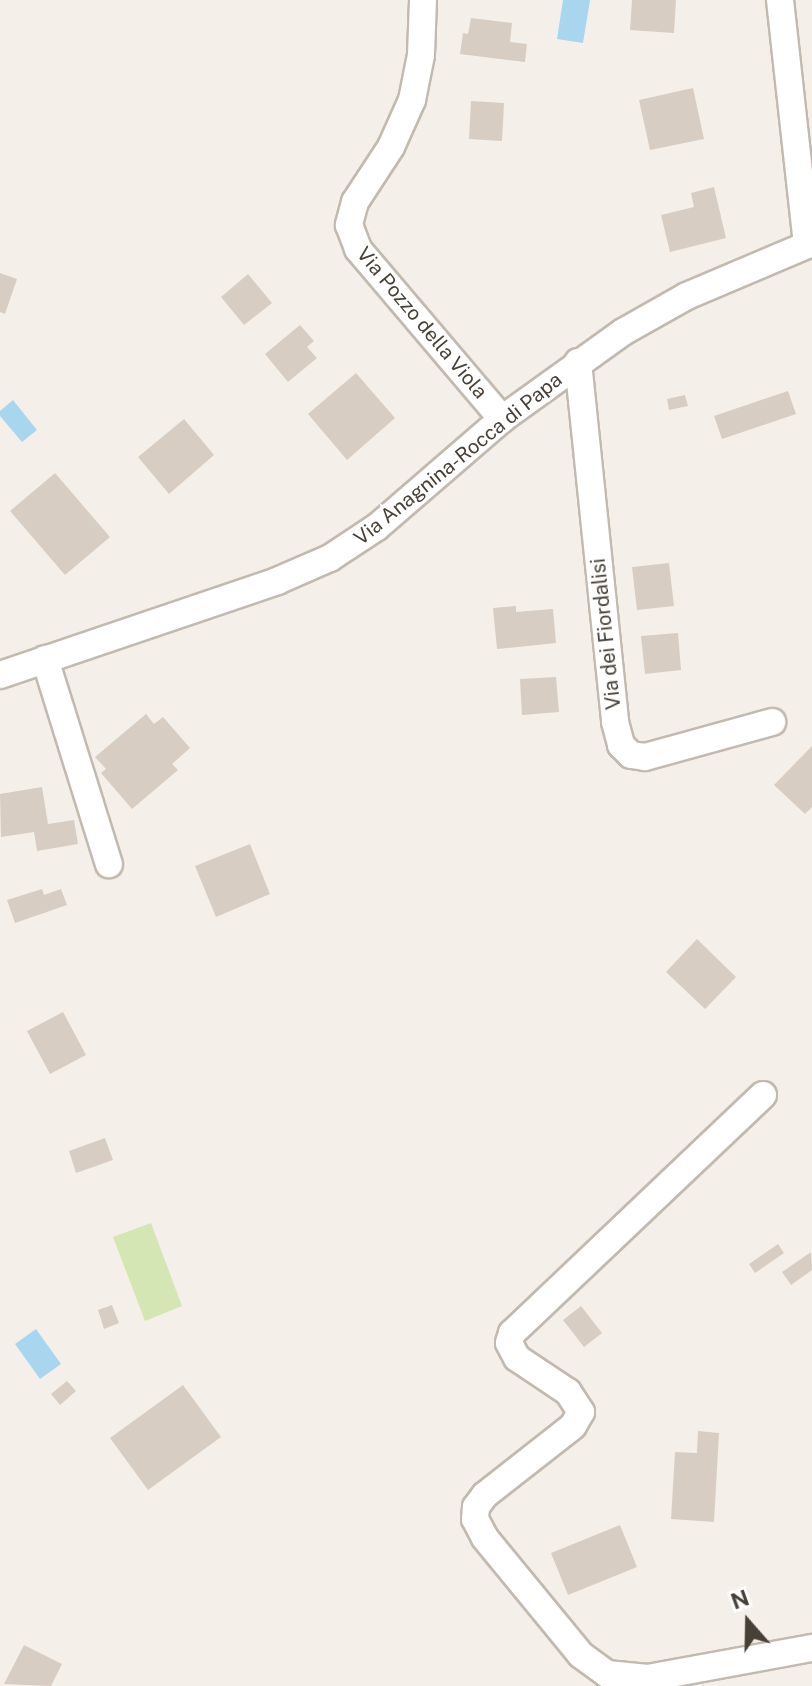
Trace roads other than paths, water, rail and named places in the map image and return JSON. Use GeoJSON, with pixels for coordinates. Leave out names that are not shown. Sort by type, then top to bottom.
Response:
{"type":"FeatureCollection","features":[{"type":"Feature","properties":{"kind":"street","name":"Via Pozzo della Viola"},"geometry":{"type":"LineString","coordinates":[[423,0],[421,55],[412,100],[386,157],[355,202],[349,225],[358,249],[502,419]]}},
{"type":"Feature","properties":{"kind":"street"},"geometry":{"type":"LineString","coordinates":[[780,0],[809,244]]}},
{"type":"Feature","properties":{"kind":"street","name":"Via Anagnina-Rocca di Papa"},"geometry":{"type":"LineString","coordinates":[[0,675],[277,581],[330,558],[392,516],[502,419],[578,362],[670,305],[809,244]]}},
{"type":"Feature","properties":{"kind":"street","name":"Via dei Fiordalisi"},"geometry":{"type":"LineString","coordinates":[[578,362],[615,722],[621,745],[631,755],[645,757],[772,722]]}},
{"type":"Feature","properties":{"kind":"street"},"geometry":{"type":"LineString","coordinates":[[45,659],[109,864]]}},
{"type":"Feature","properties":{"kind":"street"},"geometry":{"type":"LineString","coordinates":[[763,1095],[524,1318],[509,1343],[517,1358],[574,1397],[581,1412],[573,1426],[485,1495],[476,1507],[475,1519],[485,1538],[581,1655],[607,1674],[638,1679],[812,1648]]}},
{"type":"Feature","properties":{"kind":"water"},"geometry":{"type":"Polygon","coordinates":[[[563,0],[590,0],[583,43],[557,39],[563,0]]]}},
{"type":"Feature","properties":{"kind":"water"},"geometry":{"type":"Polygon","coordinates":[[[13,400],[37,430],[22,442],[0,416],[0,411],[13,400]]]}},
{"type":"Feature","properties":{"kind":"water"},"geometry":{"type":"Polygon","coordinates":[[[36,1329],[61,1364],[40,1379],[15,1344],[36,1329]]]}}]}
